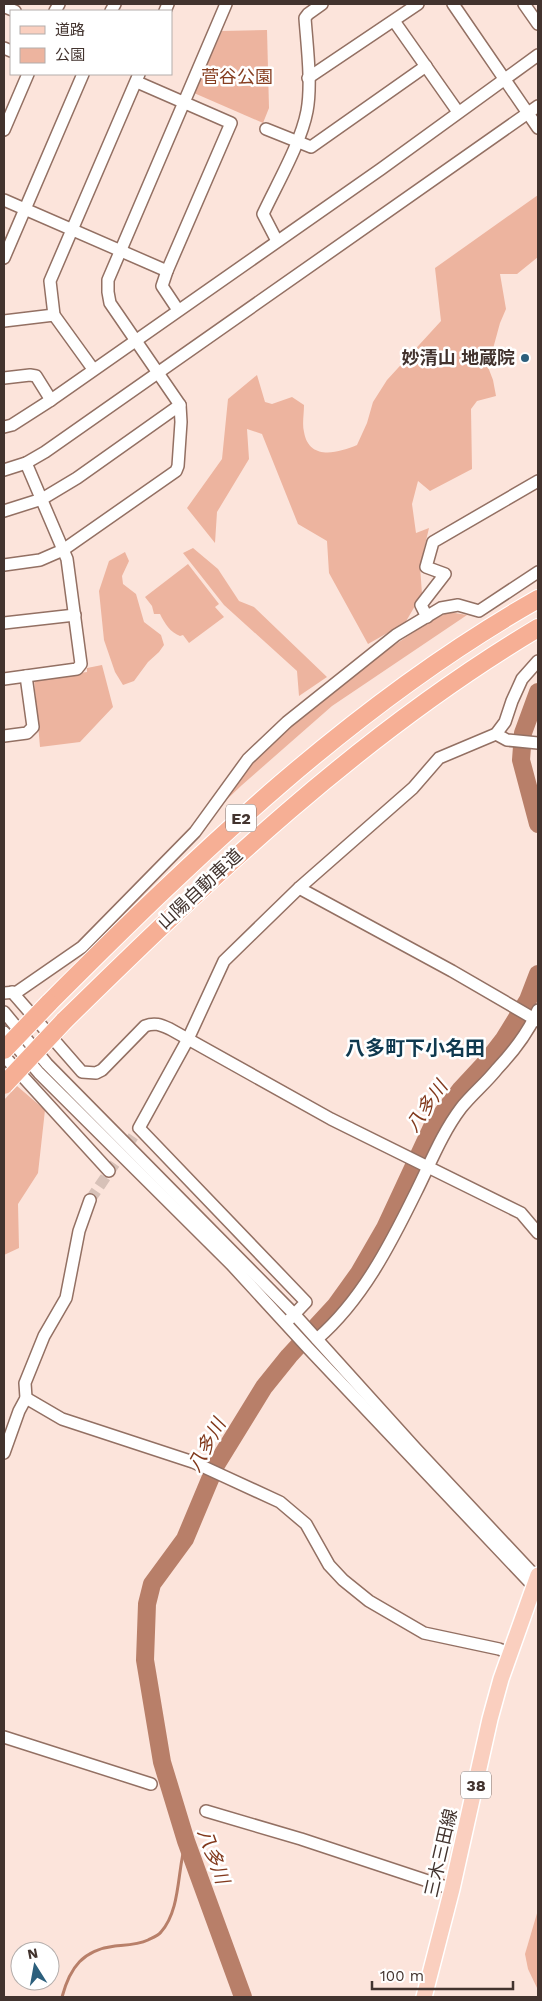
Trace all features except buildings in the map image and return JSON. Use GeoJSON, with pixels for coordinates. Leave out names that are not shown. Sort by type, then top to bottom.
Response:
{"type":"FeatureCollection","features":[{"type":"Feature","properties":{"kind":"highway","name":"山陽自動車道"},"geometry":{"type":"LineString","coordinates":[[4,1050],[140,912],[254,807],[360,718],[450,654],[538,597]]}},
{"type":"Feature","properties":{"kind":"highway","name":"山陽自動車道"},"geometry":{"type":"LineString","coordinates":[[4,1085],[64,1021],[159,927],[270,825],[376,740],[466,674],[538,629]]}},
{"type":"Feature","properties":{"kind":"main road","name":"三木三田線"},"geometry":{"type":"LineString","coordinates":[[424,1997],[452,1889],[490,1719],[509,1653],[537,1582]]}},
{"type":"Feature","properties":{"kind":"street"},"geometry":{"type":"LineString","coordinates":[[4,565],[40,560],[63,550],[176,471],[178,466],[181,422],[180,405],[110,303],[108,280],[226,4]]}},
{"type":"Feature","properties":{"kind":"street"},"geometry":{"type":"LineString","coordinates":[[277,241],[263,214],[297,141],[307,111],[308,78],[305,18],[322,4]]}},
{"type":"Feature","properties":{"kind":"street"},"geometry":{"type":"LineString","coordinates":[[308,78],[418,4]]}},
{"type":"Feature","properties":{"kind":"street"},"geometry":{"type":"LineString","coordinates":[[452,4],[538,128]]}},
{"type":"Feature","properties":{"kind":"street"},"geometry":{"type":"LineString","coordinates":[[524,4],[538,24]]}},
{"type":"Feature","properties":{"kind":"street"},"geometry":{"type":"LineString","coordinates":[[394,21],[458,112]]}},
{"type":"Feature","properties":{"kind":"street"},"geometry":{"type":"LineString","coordinates":[[4,427],[12,425],[51,400],[381,169],[538,55]]}},
{"type":"Feature","properties":{"kind":"street"},"geometry":{"type":"LineString","coordinates":[[266,129],[311,147],[426,66]]}},
{"type":"Feature","properties":{"kind":"street"},"geometry":{"type":"LineString","coordinates":[[4,130],[28,75]]}},
{"type":"Feature","properties":{"kind":"street"},"geometry":{"type":"LineString","coordinates":[[4,258],[83,75]]}},
{"type":"Feature","properties":{"kind":"street"},"geometry":{"type":"LineString","coordinates":[[93,369],[54,315],[50,281],[138,76],[184,103],[231,123],[166,271],[162,286],[178,310]]}},
{"type":"Feature","properties":{"kind":"street"},"geometry":{"type":"LineString","coordinates":[[4,470],[26,463],[45,452],[538,106]]}},
{"type":"Feature","properties":{"kind":"street"},"geometry":{"type":"LineString","coordinates":[[4,200],[166,271]]}},
{"type":"Feature","properties":{"kind":"street"},"geometry":{"type":"LineString","coordinates":[[4,321],[54,315]]}},
{"type":"Feature","properties":{"kind":"street"},"geometry":{"type":"LineString","coordinates":[[4,378],[36,376],[51,400]]}},
{"type":"Feature","properties":{"kind":"street"},"geometry":{"type":"LineString","coordinates":[[4,511],[42,499],[77,478],[180,405]]}},
{"type":"Feature","properties":{"kind":"street"},"geometry":{"type":"LineString","coordinates":[[4,679],[78,669],[81,664],[70,569],[26,463]]}},
{"type":"Feature","properties":{"kind":"street"},"geometry":{"type":"LineString","coordinates":[[427,617],[421,605],[445,574],[426,567],[433,542],[538,481]]}},
{"type":"Feature","properties":{"kind":"street"},"geometry":{"type":"LineString","coordinates":[[8,992],[17,992],[82,947],[195,832],[248,759],[287,722],[396,635],[441,608],[458,605],[479,611],[538,572]]}},
{"type":"Feature","properties":{"kind":"street"},"geometry":{"type":"LineString","coordinates":[[4,623],[75,615]]}},
{"type":"Feature","properties":{"kind":"street"},"geometry":{"type":"LineString","coordinates":[[286,1323],[306,1302],[140,1128],[188,1039],[224,961],[299,888],[413,788],[439,758],[496,734],[505,722],[512,700],[522,679],[538,661]]}},
{"type":"Feature","properties":{"kind":"street"},"geometry":{"type":"LineString","coordinates":[[4,736],[27,733],[32,727],[26,676]]}},
{"type":"Feature","properties":{"kind":"street"},"geometry":{"type":"LineString","coordinates":[[496,734],[507,740],[538,743]]}},
{"type":"Feature","properties":{"kind":"street"},"geometry":{"type":"LineString","coordinates":[[299,888],[505,1002],[537,1017],[497,1070],[461,1108],[446,1130],[377,1267],[341,1316],[317,1339]]}},
{"type":"Feature","properties":{"kind":"street"},"geometry":{"type":"LineString","coordinates":[[8,992],[82,1072],[96,1073],[102,1070],[146,1026],[153,1023],[170,1028],[332,1120],[521,1213],[538,1233]]}},
{"type":"Feature","properties":{"kind":"street"},"geometry":{"type":"LineString","coordinates":[[4,1012],[54,1071],[295,1315],[537,1582]]}},
{"type":"Feature","properties":{"kind":"street"},"geometry":{"type":"LineString","coordinates":[[4,1032],[39,1073],[231,1264],[309,1349],[537,1582]]}},
{"type":"Feature","properties":{"kind":"street"},"geometry":{"type":"LineString","coordinates":[[4,1056],[109,1171]]}},
{"type":"Feature","properties":{"kind":"street"},"geometry":{"type":"LineString","coordinates":[[4,1453],[19,1411],[26,1398],[25,1383],[44,1336],[66,1298],[79,1231],[90,1200]]}},
{"type":"Feature","properties":{"kind":"street"},"geometry":{"type":"LineString","coordinates":[[26,1398],[62,1419],[193,1462],[280,1502],[306,1524],[329,1565],[343,1580],[369,1601],[424,1633],[499,1649],[509,1653]]}},
{"type":"Feature","properties":{"kind":"street"},"geometry":{"type":"LineString","coordinates":[[4,1737],[151,1784]]}},
{"type":"Feature","properties":{"kind":"street"},"geometry":{"type":"LineString","coordinates":[[206,1811],[452,1889]]}},
{"type":"Feature","properties":{"kind":"green space","name":"菅谷公園"},"geometry":{"type":"Polygon","coordinates":[[[267,30],[269,108],[263,123],[194,93],[222,31],[267,30]]]}},
{"type":"Feature","properties":{"kind":"green space"},"geometry":{"type":"Polygon","coordinates":[[[538,195],[538,257],[517,274],[500,274],[506,309],[500,323],[488,367],[496,396],[477,401],[471,409],[472,469],[430,491],[418,481],[412,504],[416,533],[429,528],[420,566],[422,594],[405,623],[368,644],[329,573],[327,541],[298,524],[262,434],[247,429],[249,459],[217,512],[215,543],[187,508],[222,459],[228,399],[257,375],[265,402],[272,404],[292,397],[304,405],[303,429],[307,441],[312,447],[318,451],[333,452],[357,445],[367,423],[373,402],[387,380],[441,321],[435,268],[538,195]]]}},
{"type":"Feature","properties":{"kind":"green space"},"geometry":{"type":"Polygon","coordinates":[[[193,548],[218,569],[239,601],[254,607],[327,677],[299,696],[297,671],[224,605],[183,553],[193,548]]]}},
{"type":"Feature","properties":{"kind":"green space"},"geometry":{"type":"Polygon","coordinates":[[[125,552],[129,561],[122,576],[123,584],[136,594],[144,622],[161,635],[164,645],[134,681],[123,685],[115,672],[104,640],[99,591],[109,561],[125,552]]]}},
{"type":"Feature","properties":{"kind":"green space"},"geometry":{"type":"Polygon","coordinates":[[[188,564],[219,604],[215,607],[224,617],[189,643],[183,635],[180,636],[171,630],[160,614],[154,614],[152,606],[145,597],[188,564]]]}},
{"type":"Feature","properties":{"kind":"green space"},"geometry":{"type":"Polygon","coordinates":[[[449,612],[467,615],[332,706],[242,785],[201,824],[255,755],[342,680],[429,622],[449,612]]]}},
{"type":"Feature","properties":{"kind":"green space"},"geometry":{"type":"Polygon","coordinates":[[[102,665],[113,707],[80,742],[40,747],[34,679],[87,672],[87,668],[102,665]]]}},
{"type":"Feature","properties":{"kind":"green space"},"geometry":{"type":"Polygon","coordinates":[[[17,1086],[45,1110],[38,1173],[18,1204],[19,1248],[4,1255],[4,1100],[17,1086]]]}},
{"type":"Feature","properties":{"kind":"green space"},"geometry":{"type":"Polygon","coordinates":[[[538,1910],[538,1990],[528,1969],[525,1954],[538,1910]]]}},
{"type":"Feature","properties":{"kind":"waterway","name":"八多川"},"geometry":{"type":"LineString","coordinates":[[538,692],[523,733],[521,760],[538,824]]}},
{"type":"Feature","properties":{"kind":"waterway","name":"八多川"},"geometry":{"type":"LineString","coordinates":[[243,1997],[186,1841],[162,1762],[145,1660],[147,1604],[152,1584],[185,1539],[216,1465],[264,1387],[289,1356],[336,1305],[359,1273],[385,1228],[432,1127],[461,1089],[504,1039],[528,1000],[538,974]]}},
{"type":"Feature","properties":{"kind":"waterway"},"geometry":{"type":"LineString","coordinates":[[62,1997],[69,1977],[86,1956],[104,1948],[144,1942],[161,1932],[172,1912],[186,1841]]}},
{"type":"Feature","properties":{"kind":"tunnel"},"geometry":{"type":"LineString","coordinates":[[90,1200],[139,1128]]}},
{"type":"Feature","properties":{"kind":"place","name":"妙清山 地蔵院"},"geometry":{"type":"Point","coordinates":[525,358]}},
{"type":"Feature","properties":{"kind":"district","name":"八多町下小名田"},"geometry":{"type":"Point","coordinates":[415,1048]}}]}
